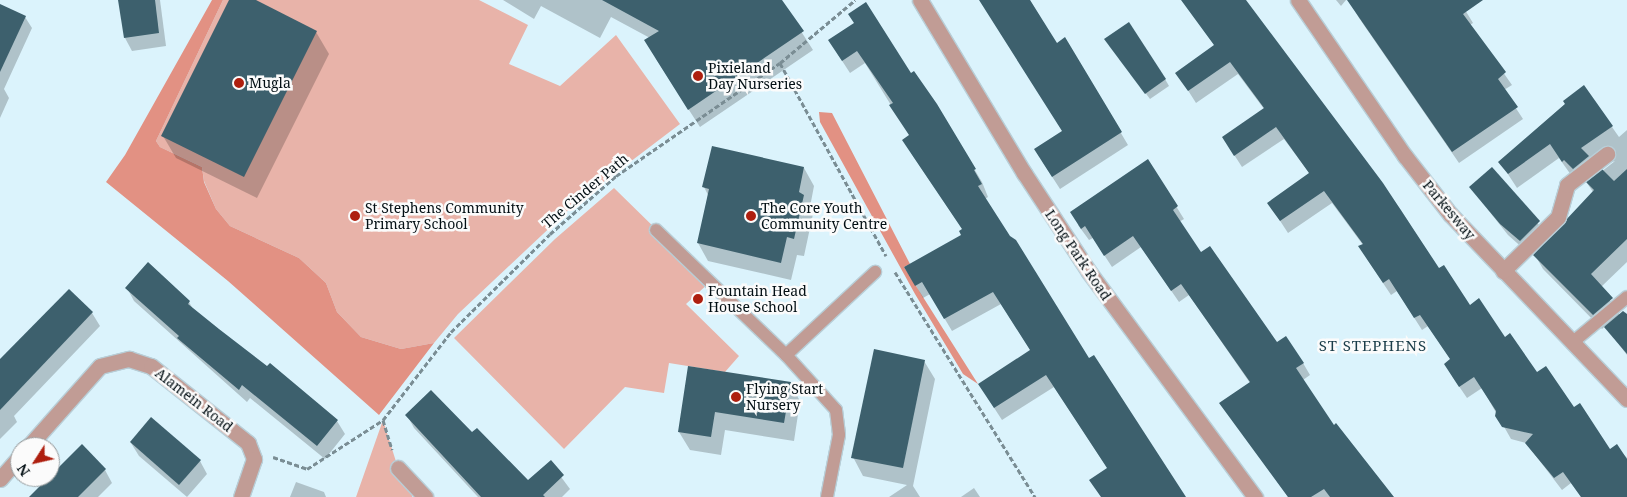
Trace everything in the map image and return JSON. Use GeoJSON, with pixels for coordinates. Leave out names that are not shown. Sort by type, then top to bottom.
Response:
{"type":"FeatureCollection","features":[{"type":"Feature","properties":{"kind":"street","name":"Long Park Road"},"geometry":{"type":"LineString","coordinates":[[920,0],[1024,173],[1088,272],[1255,497]]}},
{"type":"Feature","properties":{"kind":"street","name":"Parkesway"},"geometry":{"type":"LineString","coordinates":[[1298,0],[1405,156],[1450,214],[1627,399]]}},
{"type":"Feature","properties":{"kind":"street"},"geometry":{"type":"LineString","coordinates":[[1503,271],[1558,217],[1566,185],[1607,154]]}},
{"type":"Feature","properties":{"kind":"street","name":"Alamein Road"},"geometry":{"type":"LineString","coordinates":[[37,437],[100,366],[129,359],[151,366],[200,402],[248,443],[254,459]]}},
{"type":"Feature","properties":{"kind":"street"},"geometry":{"type":"LineString","coordinates":[[241,497],[254,459]]}},
{"type":"Feature","properties":{"kind":"street"},"geometry":{"type":"LineString","coordinates":[[0,480],[10,468]]}},
{"type":"Feature","properties":{"kind":"street"},"geometry":{"type":"LineString","coordinates":[[398,468],[425,497]]}},
{"type":"Feature","properties":{"kind":"lane"},"geometry":{"type":"LineString","coordinates":[[656,230],[786,355],[836,410],[839,435],[827,497]]}},
{"type":"Feature","properties":{"kind":"lane"},"geometry":{"type":"LineString","coordinates":[[786,355],[875,272]]}},
{"type":"Feature","properties":{"kind":"lane"},"geometry":{"type":"LineString","coordinates":[[1573,342],[1627,297]]}},
{"type":"Feature","properties":{"kind":"path","name":"The Cinder Path"},"geometry":{"type":"LineString","coordinates":[[254,459],[276,457],[307,468],[383,420],[451,332],[550,234],[616,176],[780,63],[855,0]]}},
{"type":"Feature","properties":{"kind":"path"},"geometry":{"type":"LineString","coordinates":[[780,63],[905,289],[1035,497]]}},
{"type":"Feature","properties":{"kind":"path"},"geometry":{"type":"LineString","coordinates":[[383,420],[398,468]]}},
{"type":"Feature","properties":{"kind":"shaded area"},"geometry":{"type":"Polygon","coordinates":[[[212,0],[223,0],[156,141],[160,147],[202,167],[204,182],[216,209],[230,226],[299,258],[326,283],[337,312],[361,337],[401,349],[434,343],[379,415],[228,281],[106,182],[125,155],[212,0]]]}},
{"type":"Feature","properties":{"kind":"shaded area","name":"St Stephens Community Primary School"},"geometry":{"type":"Polygon","coordinates":[[[223,0],[479,0],[528,25],[509,64],[560,86],[616,35],[680,124],[576,203],[458,314],[434,343],[401,349],[361,337],[337,312],[326,283],[299,258],[230,226],[216,209],[204,181],[202,167],[160,147],[156,141],[223,0]]]}},
{"type":"Feature","properties":{"kind":"shaded area"},"geometry":{"type":"Polygon","coordinates":[[[819,112],[832,113],[910,264],[904,267],[978,384],[963,374],[915,294],[820,122],[819,112]]]}},
{"type":"Feature","properties":{"kind":"shaded area"},"geometry":{"type":"Polygon","coordinates":[[[614,188],[710,282],[686,304],[739,356],[725,372],[669,363],[664,393],[625,387],[564,449],[454,338],[555,239],[614,188]]]}},
{"type":"Feature","properties":{"kind":"shaded area"},"geometry":{"type":"Polygon","coordinates":[[[383,420],[398,468],[412,484],[412,497],[356,497],[383,420]]]}},
{"type":"Feature","properties":{"kind":"building"},"geometry":{"type":"Polygon","coordinates":[[[118,0],[155,0],[159,33],[124,38],[118,0]]]}},
{"type":"Feature","properties":{"kind":"building","name":"Mugla"},"geometry":{"type":"Polygon","coordinates":[[[229,0],[256,0],[317,31],[244,177],[161,136],[229,0]]]}},
{"type":"Feature","properties":{"kind":"building","name":"Pixieland Day Nurseries"},"geometry":{"type":"Polygon","coordinates":[[[602,0],[782,0],[804,31],[688,110],[644,40],[659,31],[602,0]]]}},
{"type":"Feature","properties":{"kind":"building"},"geometry":{"type":"Polygon","coordinates":[[[979,0],[1030,0],[1057,43],[1065,37],[1122,132],[1052,177],[1034,149],[1062,131],[979,0]]]}},
{"type":"Feature","properties":{"kind":"building"},"geometry":{"type":"Polygon","coordinates":[[[1181,0],[1246,0],[1383,183],[1439,268],[1444,265],[1470,305],[1479,298],[1505,337],[1510,333],[1537,372],[1546,366],[1574,407],[1580,403],[1610,449],[1617,444],[1627,459],[1627,497],[1581,497],[1563,472],[1554,478],[1525,443],[1533,434],[1502,427],[1495,416],[1496,411],[1474,377],[1459,387],[1444,364],[1450,359],[1420,315],[1414,318],[1389,279],[1383,283],[1358,246],[1363,244],[1324,191],[1280,221],[1267,203],[1309,173],[1276,127],[1234,156],[1222,137],[1264,108],[1230,62],[1188,91],[1175,73],[1214,45],[1181,0]]]}},
{"type":"Feature","properties":{"kind":"building"},"geometry":{"type":"Polygon","coordinates":[[[1347,0],[1483,0],[1463,14],[1506,72],[1498,79],[1518,107],[1452,152],[1347,0]]]}},
{"type":"Feature","properties":{"kind":"building"},"geometry":{"type":"Polygon","coordinates":[[[866,2],[911,73],[914,71],[937,104],[976,169],[974,170],[982,184],[978,186],[1010,236],[1016,240],[1089,358],[1094,355],[1186,497],[1101,497],[1089,480],[1107,468],[1046,375],[994,408],[978,384],[1030,350],[993,292],[944,319],[922,282],[915,286],[904,267],[961,235],[959,231],[962,229],[902,140],[909,135],[889,105],[893,103],[857,51],[842,61],[828,40],[854,23],[848,14],[866,2]]]}},
{"type":"Feature","properties":{"kind":"building"},"geometry":{"type":"Polygon","coordinates":[[[0,4],[26,16],[0,72],[0,4]]]}},
{"type":"Feature","properties":{"kind":"building"},"geometry":{"type":"Polygon","coordinates":[[[1129,22],[1166,79],[1145,94],[1104,39],[1129,22]]]}},
{"type":"Feature","properties":{"kind":"building"},"geometry":{"type":"Polygon","coordinates":[[[1584,85],[1613,126],[1581,148],[1589,156],[1573,169],[1564,160],[1562,162],[1550,144],[1508,174],[1498,162],[1565,104],[1563,101],[1584,85]]]}},
{"type":"Feature","properties":{"kind":"building","name":"The Core Youth Community Centre"},"geometry":{"type":"Polygon","coordinates":[[[712,146],[804,167],[799,192],[804,195],[794,239],[787,237],[781,263],[697,243],[709,189],[702,187],[712,146]]]}},
{"type":"Feature","properties":{"kind":"building"},"geometry":{"type":"Polygon","coordinates":[[[1148,159],[1178,206],[1173,210],[1201,252],[1210,246],[1277,342],[1286,336],[1304,363],[1296,368],[1334,425],[1336,423],[1394,497],[1330,497],[1324,489],[1311,497],[1288,497],[1219,403],[1250,382],[1181,284],[1171,291],[1133,236],[1104,256],[1085,226],[1081,229],[1070,212],[1148,159]]]}},
{"type":"Feature","properties":{"kind":"building"},"geometry":{"type":"Polygon","coordinates":[[[1492,167],[1540,221],[1520,241],[1500,224],[1469,187],[1492,167]]]}},
{"type":"Feature","properties":{"kind":"building"},"geometry":{"type":"Polygon","coordinates":[[[1602,169],[1614,181],[1627,169],[1627,239],[1591,274],[1613,298],[1593,315],[1533,255],[1594,190],[1586,182],[1602,169]]]}},
{"type":"Feature","properties":{"kind":"building"},"geometry":{"type":"Polygon","coordinates":[[[148,262],[190,301],[188,304],[267,366],[270,363],[338,420],[317,446],[242,385],[239,390],[177,338],[179,336],[125,288],[148,262]]]}},
{"type":"Feature","properties":{"kind":"building"},"geometry":{"type":"Polygon","coordinates":[[[69,289],[93,312],[0,410],[0,359],[69,289]]]}},
{"type":"Feature","properties":{"kind":"building"},"geometry":{"type":"Polygon","coordinates":[[[1623,311],[1627,314],[1627,354],[1604,327],[1623,311]]]}},
{"type":"Feature","properties":{"kind":"building"},"geometry":{"type":"Polygon","coordinates":[[[874,349],[925,360],[903,468],[851,458],[874,349]]]}},
{"type":"Feature","properties":{"kind":"building","name":"Flying Start Nursery"},"geometry":{"type":"Polygon","coordinates":[[[688,366],[791,382],[784,423],[715,412],[711,437],[678,432],[688,366]]]}},
{"type":"Feature","properties":{"kind":"building"},"geometry":{"type":"Polygon","coordinates":[[[431,390],[472,432],[477,428],[528,480],[551,460],[564,475],[543,495],[545,497],[481,497],[405,415],[431,390]]]}},
{"type":"Feature","properties":{"kind":"building"},"geometry":{"type":"Polygon","coordinates":[[[151,417],[201,460],[179,485],[130,442],[151,417]]]}},
{"type":"Feature","properties":{"kind":"building"},"geometry":{"type":"Polygon","coordinates":[[[82,444],[106,469],[78,497],[29,497],[39,487],[60,487],[60,466],[82,444]]]}},
{"type":"Feature","properties":{"kind":"place","name":"Pixieland Day Nurseries"},"geometry":{"type":"Point","coordinates":[698,76]}},
{"type":"Feature","properties":{"kind":"place","name":"Mugla"},"geometry":{"type":"Point","coordinates":[239,83]}},
{"type":"Feature","properties":{"kind":"place","name":"St Stephens Community Primary School"},"geometry":{"type":"Point","coordinates":[355,216]}},
{"type":"Feature","properties":{"kind":"place","name":"The Core Youth Community Centre"},"geometry":{"type":"Point","coordinates":[751,216]}},
{"type":"Feature","properties":{"kind":"place","name":"Fountain Head House School"},"geometry":{"type":"Point","coordinates":[698,299]}},
{"type":"Feature","properties":{"kind":"place","name":"Flying Start Nursery"},"geometry":{"type":"Point","coordinates":[736,397]}},
{"type":"Feature","properties":{"kind":"district","name":"ST STEPHENS"},"geometry":{"type":"Point","coordinates":[1373,346]}}]}
